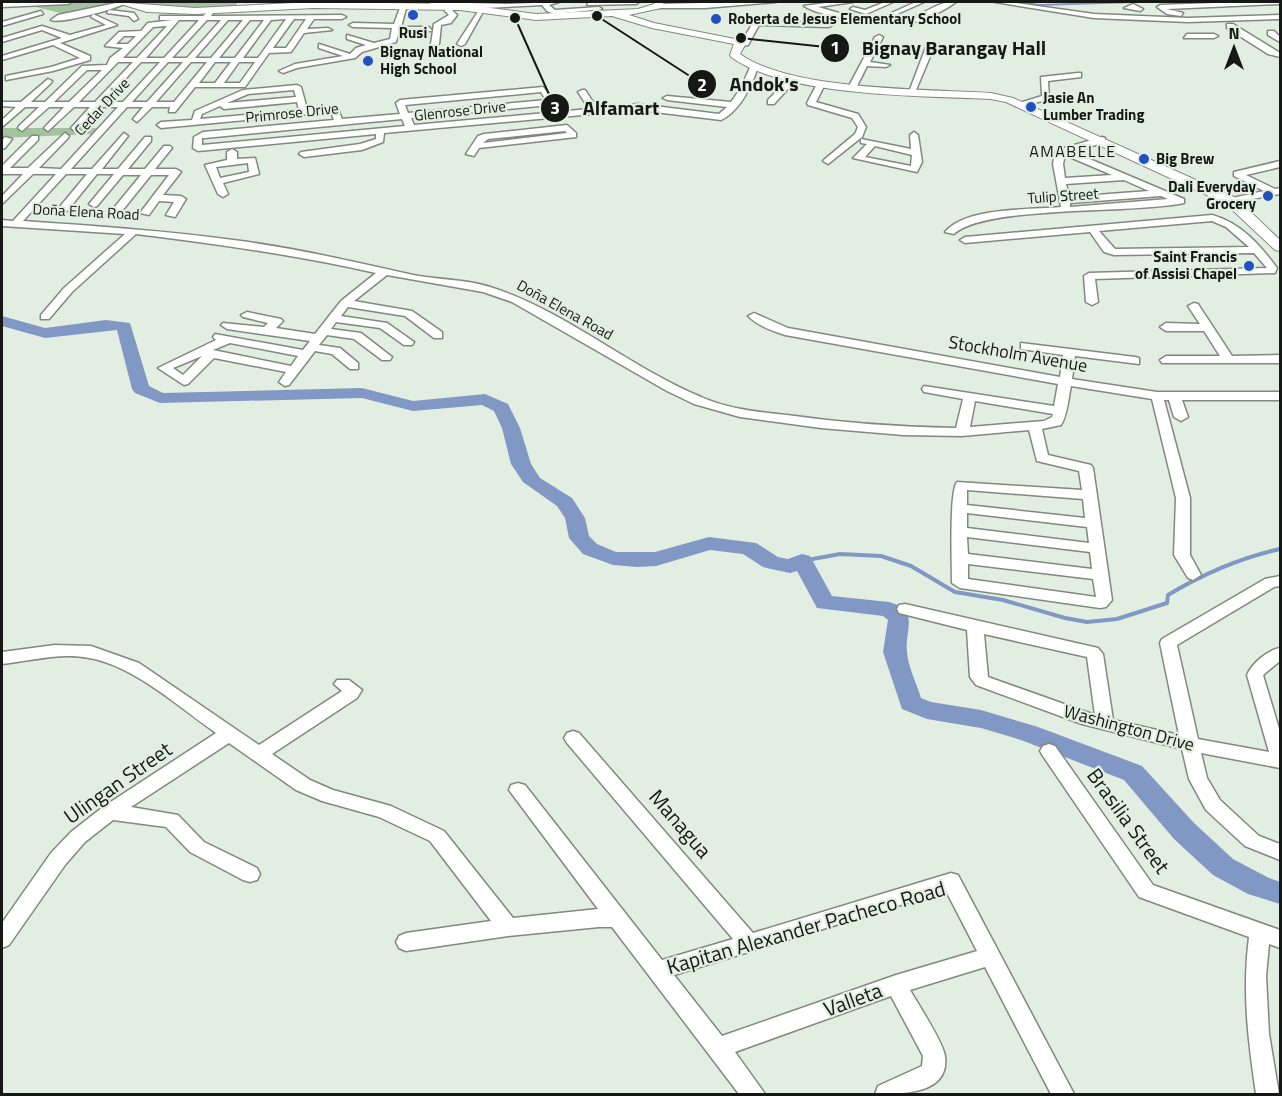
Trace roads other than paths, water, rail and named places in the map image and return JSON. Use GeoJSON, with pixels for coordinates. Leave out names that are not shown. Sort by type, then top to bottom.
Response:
{"type":"FeatureCollection","features":[{"type":"Feature","properties":{"kind":"main road"},"geometry":{"type":"LineString","coordinates":[[121,2],[134,7],[208,14],[313,5],[402,8],[455,4],[482,5],[536,17],[639,12],[660,4]]}},
{"type":"Feature","properties":{"kind":"main road"},"geometry":{"type":"LineString","coordinates":[[612,13],[652,26],[740,45],[735,52],[737,58],[754,67],[793,79],[821,84],[991,96],[1020,104],[1231,201],[1278,242]]}},
{"type":"Feature","properties":{"kind":"street"},"geometry":{"type":"LineString","coordinates":[[2,8],[68,2]]}},
{"type":"Feature","properties":{"kind":"street"},"geometry":{"type":"LineString","coordinates":[[2,31],[107,8],[121,2]]}},
{"type":"Feature","properties":{"kind":"street"},"geometry":{"type":"LineString","coordinates":[[461,44],[482,5],[556,2]]}},
{"type":"Feature","properties":{"kind":"street"},"geometry":{"type":"LineString","coordinates":[[565,2],[572,11]]}},
{"type":"Feature","properties":{"kind":"street"},"geometry":{"type":"LineString","coordinates":[[544,3],[551,12],[636,2]]}},
{"type":"Feature","properties":{"kind":"street"},"geometry":{"type":"LineString","coordinates":[[660,4],[685,6],[773,2]]}},
{"type":"Feature","properties":{"kind":"street"},"geometry":{"type":"LineString","coordinates":[[850,2],[829,2],[807,6],[871,23],[907,22],[953,2]]}},
{"type":"Feature","properties":{"kind":"street"},"geometry":{"type":"LineString","coordinates":[[829,2],[866,12],[921,16]]}},
{"type":"Feature","properties":{"kind":"street"},"geometry":{"type":"LineString","coordinates":[[866,12],[890,2]]}},
{"type":"Feature","properties":{"kind":"street"},"geometry":{"type":"LineString","coordinates":[[893,14],[921,2]]}},
{"type":"Feature","properties":{"kind":"street"},"geometry":{"type":"LineString","coordinates":[[998,2],[1073,15],[1137,12],[1187,4],[1281,2]]}},
{"type":"Feature","properties":{"kind":"street"},"geometry":{"type":"LineString","coordinates":[[431,4],[455,4]]}},
{"type":"Feature","properties":{"kind":"street"},"geometry":{"type":"LineString","coordinates":[[435,44],[438,24],[448,21],[453,15],[448,11],[455,4]]}},
{"type":"Feature","properties":{"kind":"street"},"geometry":{"type":"LineString","coordinates":[[107,8],[134,7]]}},
{"type":"Feature","properties":{"kind":"street"},"geometry":{"type":"LineString","coordinates":[[1160,7],[1169,13],[1177,14],[1281,10]]}},
{"type":"Feature","properties":{"kind":"street"},"geometry":{"type":"LineString","coordinates":[[2,8],[29,10],[57,20],[70,38]]}},
{"type":"Feature","properties":{"kind":"street"},"geometry":{"type":"LineString","coordinates":[[283,71],[295,66],[350,56],[359,50],[393,40],[402,8]]}},
{"type":"Feature","properties":{"kind":"street"},"geometry":{"type":"LineString","coordinates":[[2,18],[29,10]]}},
{"type":"Feature","properties":{"kind":"street"},"geometry":{"type":"LineString","coordinates":[[84,18],[117,11],[133,14],[138,19],[107,22]]}},
{"type":"Feature","properties":{"kind":"street"},"geometry":{"type":"LineString","coordinates":[[1137,12],[1188,20],[1281,16]]}},
{"type":"Feature","properties":{"kind":"street"},"geometry":{"type":"LineString","coordinates":[[163,18],[208,14],[226,18],[291,18],[315,37]]}},
{"type":"Feature","properties":{"kind":"street","name":"Cedar Drive"},"geometry":{"type":"LineString","coordinates":[[15,224],[208,14]]}},
{"type":"Feature","properties":{"kind":"street"},"geometry":{"type":"LineString","coordinates":[[5,58],[113,25],[93,16]]}},
{"type":"Feature","properties":{"kind":"street"},"geometry":{"type":"LineString","coordinates":[[75,128],[180,18]]}},
{"type":"Feature","properties":{"kind":"street"},"geometry":{"type":"LineString","coordinates":[[137,119],[152,105],[226,18]]}},
{"type":"Feature","properties":{"kind":"street"},"geometry":{"type":"LineString","coordinates":[[170,112],[248,18]]}},
{"type":"Feature","properties":{"kind":"street"},"geometry":{"type":"LineString","coordinates":[[217,86],[269,18]]}},
{"type":"Feature","properties":{"kind":"street"},"geometry":{"type":"LineString","coordinates":[[192,85],[242,85],[291,18]]}},
{"type":"Feature","properties":{"kind":"street"},"geometry":{"type":"LineString","coordinates":[[2,24],[57,20]]}},
{"type":"Feature","properties":{"kind":"street"},"geometry":{"type":"LineString","coordinates":[[2,49],[57,20]]}},
{"type":"Feature","properties":{"kind":"street"},"geometry":{"type":"LineString","coordinates":[[266,51],[287,51],[304,27],[340,21]]}},
{"type":"Feature","properties":{"kind":"street"},"geometry":{"type":"LineString","coordinates":[[2,40],[37,23]]}},
{"type":"Feature","properties":{"kind":"street"},"geometry":{"type":"LineString","coordinates":[[740,45],[745,43],[756,23],[829,25]]}},
{"type":"Feature","properties":{"kind":"street"},"geometry":{"type":"LineString","coordinates":[[117,60],[152,24],[173,24]]}},
{"type":"Feature","properties":{"kind":"street"},"geometry":{"type":"LineString","coordinates":[[1153,28],[1147,25],[1167,28],[1281,24]]}},
{"type":"Feature","properties":{"kind":"street"},"geometry":{"type":"LineString","coordinates":[[353,26],[429,29]]}},
{"type":"Feature","properties":{"kind":"street"},"geometry":{"type":"LineString","coordinates":[[1230,26],[1271,52],[1281,55]]}},
{"type":"Feature","properties":{"kind":"street"},"geometry":{"type":"LineString","coordinates":[[83,27],[93,32]]}},
{"type":"Feature","properties":{"kind":"street"},"geometry":{"type":"LineString","coordinates":[[304,27],[328,30]]}},
{"type":"Feature","properties":{"kind":"street"},"geometry":{"type":"LineString","coordinates":[[1187,36],[1215,36],[1203,27]]}},
{"type":"Feature","properties":{"kind":"street"},"geometry":{"type":"LineString","coordinates":[[128,49],[109,46],[122,34],[143,33]]}},
{"type":"Feature","properties":{"kind":"street"},"geometry":{"type":"LineString","coordinates":[[1281,33],[1270,34],[1281,40]]}},
{"type":"Feature","properties":{"kind":"street"},"geometry":{"type":"LineString","coordinates":[[365,34],[388,42]]}},
{"type":"Feature","properties":{"kind":"street"},"geometry":{"type":"LineString","coordinates":[[350,37],[375,46]]}},
{"type":"Feature","properties":{"kind":"street"},"geometry":{"type":"LineString","coordinates":[[853,86],[879,37]]}},
{"type":"Feature","properties":{"kind":"street"},"geometry":{"type":"LineString","coordinates":[[339,42],[359,50]]}},
{"type":"Feature","properties":{"kind":"street"},"geometry":{"type":"LineString","coordinates":[[38,81],[66,65],[87,57],[54,43]]}},
{"type":"Feature","properties":{"kind":"street"},"geometry":{"type":"LineString","coordinates":[[322,46],[350,56]]}},
{"type":"Feature","properties":{"kind":"street"},"geometry":{"type":"LineString","coordinates":[[912,90],[930,47]]}},
{"type":"Feature","properties":{"kind":"street"},"geometry":{"type":"LineString","coordinates":[[100,52],[128,49]]}},
{"type":"Feature","properties":{"kind":"street"},"geometry":{"type":"LineString","coordinates":[[31,50],[39,54]]}},
{"type":"Feature","properties":{"kind":"street"},"geometry":{"type":"LineString","coordinates":[[290,54],[313,63]]}},
{"type":"Feature","properties":{"kind":"street"},"geometry":{"type":"LineString","coordinates":[[318,54],[333,60]]}},
{"type":"Feature","properties":{"kind":"street"},"geometry":{"type":"LineString","coordinates":[[48,57],[66,65]]}},
{"type":"Feature","properties":{"kind":"street"},"geometry":{"type":"LineString","coordinates":[[5,58],[18,62]]}},
{"type":"Feature","properties":{"kind":"street"},"geometry":{"type":"LineString","coordinates":[[22,128],[86,68],[117,60],[260,60]]}},
{"type":"Feature","properties":{"kind":"street"},"geometry":{"type":"LineString","coordinates":[[48,128],[73,104],[109,63]]}},
{"type":"Feature","properties":{"kind":"street"},"geometry":{"type":"LineString","coordinates":[[287,63],[295,66]]}},
{"type":"Feature","properties":{"kind":"street"},"geometry":{"type":"LineString","coordinates":[[865,64],[886,65]]}},
{"type":"Feature","properties":{"kind":"street"},"geometry":{"type":"LineString","coordinates":[[28,67],[44,76],[72,81]]}},
{"type":"Feature","properties":{"kind":"street"},"geometry":{"type":"LineString","coordinates":[[667,98],[735,105],[747,88],[754,67]]}},
{"type":"Feature","properties":{"kind":"street"},"geometry":{"type":"LineString","coordinates":[[79,74],[44,76],[8,83],[2,103],[177,105]]}},
{"type":"Feature","properties":{"kind":"street"},"geometry":{"type":"LineString","coordinates":[[1020,104],[1046,97],[1044,79],[1078,75]]}},
{"type":"Feature","properties":{"kind":"street"},"geometry":{"type":"LineString","coordinates":[[2,124],[24,104],[44,76]]}},
{"type":"Feature","properties":{"kind":"street"},"geometry":{"type":"LineString","coordinates":[[771,102],[793,79]]}},
{"type":"Feature","properties":{"kind":"street"},"geometry":{"type":"LineString","coordinates":[[821,84],[810,102],[855,116],[862,127],[854,139],[828,161]]}},
{"type":"Feature","properties":{"kind":"street","name":"Primrose Drive"},"geometry":{"type":"LineString","coordinates":[[202,149],[198,148],[198,137],[203,135],[550,102],[546,91],[543,90],[400,103],[404,115]]}},
{"type":"Feature","properties":{"kind":"street"},"geometry":{"type":"LineString","coordinates":[[582,92],[594,111]]}},
{"type":"Feature","properties":{"kind":"street"},"geometry":{"type":"LineString","coordinates":[[195,122],[198,113],[213,107],[301,99],[304,112]]}},
{"type":"Feature","properties":{"kind":"street","name":"Glenrose Drive"},"geometry":{"type":"LineString","coordinates":[[202,149],[640,107],[721,117],[735,105]]}},
{"type":"Feature","properties":{"kind":"street"},"geometry":{"type":"LineString","coordinates":[[161,125],[333,109],[339,122]]}},
{"type":"Feature","properties":{"kind":"street"},"geometry":{"type":"LineString","coordinates":[[404,115],[411,129]]}},
{"type":"Feature","properties":{"kind":"street"},"geometry":{"type":"LineString","coordinates":[[516,119],[525,132]]}},
{"type":"Feature","properties":{"kind":"street"},"geometry":{"type":"LineString","coordinates":[[567,128],[573,135],[474,150],[483,137],[525,132],[567,128]]}},
{"type":"Feature","properties":{"kind":"street"},"geometry":{"type":"LineString","coordinates":[[304,154],[372,145],[380,140],[380,132]]}},
{"type":"Feature","properties":{"kind":"street"},"geometry":{"type":"LineString","coordinates":[[869,147],[858,158],[912,170],[915,169],[917,157],[914,135]]}},
{"type":"Feature","properties":{"kind":"street"},"geometry":{"type":"LineString","coordinates":[[2,201],[65,136]]}},
{"type":"Feature","properties":{"kind":"street"},"geometry":{"type":"LineString","coordinates":[[63,209],[124,136]]}},
{"type":"Feature","properties":{"kind":"street"},"geometry":{"type":"LineString","coordinates":[[2,171],[35,138]]}},
{"type":"Feature","properties":{"kind":"street"},"geometry":{"type":"LineString","coordinates":[[94,204],[144,138]]}},
{"type":"Feature","properties":{"kind":"street"},"geometry":{"type":"LineString","coordinates":[[854,139],[869,147],[917,157]]}},
{"type":"Feature","properties":{"kind":"street"},"geometry":{"type":"LineString","coordinates":[[1062,186],[1058,156],[1064,151],[1102,140]]}},
{"type":"Feature","properties":{"kind":"street"},"geometry":{"type":"LineString","coordinates":[[232,146],[232,162]]}},
{"type":"Feature","properties":{"kind":"street"},"geometry":{"type":"LineString","coordinates":[[118,209],[167,148]]}},
{"type":"Feature","properties":{"kind":"street"},"geometry":{"type":"LineString","coordinates":[[1064,151],[1165,192]]}},
{"type":"Feature","properties":{"kind":"street"},"geometry":{"type":"LineString","coordinates":[[218,181],[254,174],[252,160],[210,165],[223,194]]}},
{"type":"Feature","properties":{"kind":"street"},"geometry":{"type":"LineString","coordinates":[[1062,186],[1089,161]]}},
{"type":"Feature","properties":{"kind":"street"},"geometry":{"type":"LineString","coordinates":[[1278,192],[1237,174],[1281,164]]}},
{"type":"Feature","properties":{"kind":"street"},"geometry":{"type":"LineString","coordinates":[[1062,186],[1108,169]]}},
{"type":"Feature","properties":{"kind":"street"},"geometry":{"type":"LineString","coordinates":[[2,171],[176,172],[145,213]]}},
{"type":"Feature","properties":{"kind":"street"},"geometry":{"type":"LineString","coordinates":[[1062,186],[1126,177]]}},
{"type":"Feature","properties":{"kind":"street"},"geometry":{"type":"LineString","coordinates":[[1062,186],[1145,184]]}},
{"type":"Feature","properties":{"kind":"street"},"geometry":{"type":"LineString","coordinates":[[1062,186],[1123,195],[1165,192]]}},
{"type":"Feature","properties":{"kind":"street","name":"Tulip Street"},"geometry":{"type":"LineString","coordinates":[[950,232],[956,225],[1062,186],[1135,205],[1181,201],[1165,192]]}},
{"type":"Feature","properties":{"kind":"street"},"geometry":{"type":"LineString","coordinates":[[1114,186],[1135,205]]}},
{"type":"Feature","properties":{"kind":"street"},"geometry":{"type":"LineString","coordinates":[[1231,201],[1278,192]]}},
{"type":"Feature","properties":{"kind":"street"},"geometry":{"type":"LineString","coordinates":[[155,198],[181,199],[171,215]]}},
{"type":"Feature","properties":{"kind":"street"},"geometry":{"type":"LineString","coordinates":[[966,240],[1212,218],[1235,230],[1255,248],[1271,271],[1089,276],[1092,302]]}},
{"type":"Feature","properties":{"kind":"street","name":"Doña Elena Road"},"geometry":{"type":"LineString","coordinates":[[2,223],[134,231],[290,252],[423,280],[505,294],[671,388],[727,410],[771,418],[877,429],[962,432],[1056,422],[1060,411]]}},
{"type":"Feature","properties":{"kind":"street"},"geometry":{"type":"LineString","coordinates":[[1092,228],[1110,252],[1255,248],[1278,242]]}},
{"type":"Feature","properties":{"kind":"street"},"geometry":{"type":"LineString","coordinates":[[45,317],[68,290],[134,231]]}},
{"type":"Feature","properties":{"kind":"street"},"geometry":{"type":"LineString","coordinates":[[285,382],[345,303],[384,272]]}},
{"type":"Feature","properties":{"kind":"street"},"geometry":{"type":"LineString","coordinates":[[345,303],[408,313],[438,335]]}},
{"type":"Feature","properties":{"kind":"street"},"geometry":{"type":"LineString","coordinates":[[1194,306],[1228,359]]}},
{"type":"Feature","properties":{"kind":"street"},"geometry":{"type":"LineString","coordinates":[[247,315],[277,321],[266,331]]}},
{"type":"Feature","properties":{"kind":"street","name":"Stockholm Avenue"},"geometry":{"type":"LineString","coordinates":[[754,316],[766,324],[785,331],[1157,396],[1281,396]]}},
{"type":"Feature","properties":{"kind":"street"},"geometry":{"type":"LineString","coordinates":[[332,318],[383,325],[408,342]]}},
{"type":"Feature","properties":{"kind":"street"},"geometry":{"type":"LineString","coordinates":[[227,325],[314,342],[336,351],[354,366]]}},
{"type":"Feature","properties":{"kind":"street"},"geometry":{"type":"LineString","coordinates":[[1166,327],[1207,328]]}},
{"type":"Feature","properties":{"kind":"street"},"geometry":{"type":"LineString","coordinates":[[210,335],[228,339],[314,342],[357,336],[386,357]]}},
{"type":"Feature","properties":{"kind":"street"},"geometry":{"type":"LineString","coordinates":[[228,339],[205,353],[293,370]]}},
{"type":"Feature","properties":{"kind":"street"},"geometry":{"type":"LineString","coordinates":[[1025,346],[1135,361]]}},
{"type":"Feature","properties":{"kind":"street"},"geometry":{"type":"LineString","coordinates":[[928,388],[1060,411],[1071,352]]}},
{"type":"Feature","properties":{"kind":"street"},"geometry":{"type":"LineString","coordinates":[[1166,360],[1281,359]]}},
{"type":"Feature","properties":{"kind":"street"},"geometry":{"type":"LineString","coordinates":[[962,432],[970,396]]}},
{"type":"Feature","properties":{"kind":"street"},"geometry":{"type":"LineString","coordinates":[[1157,396],[1183,498],[1182,555],[1193,575]]}},
{"type":"Feature","properties":{"kind":"street"},"geometry":{"type":"LineString","coordinates":[[1174,397],[1182,417]]}},
{"type":"Feature","properties":{"kind":"street"},"geometry":{"type":"LineString","coordinates":[[1035,426],[1042,458],[1050,462],[1080,465],[1086,468],[1104,600],[1100,603],[962,585],[959,581],[958,558],[960,487],[966,484],[1089,495]]}},
{"type":"Feature","properties":{"kind":"street"},"geometry":{"type":"LineString","coordinates":[[959,508],[1094,523]]}},
{"type":"Feature","properties":{"kind":"street"},"geometry":{"type":"LineString","coordinates":[[959,532],[1096,548]]}},
{"type":"Feature","properties":{"kind":"street"},"geometry":{"type":"LineString","coordinates":[[958,558],[1100,575]]}},
{"type":"Feature","properties":{"kind":"street"},"geometry":{"type":"LineString","coordinates":[[1281,581],[1270,582],[1168,643],[1198,779],[1213,805],[1252,841],[1281,852]]}},
{"type":"Feature","properties":{"kind":"street"},"geometry":{"type":"LineString","coordinates":[[905,609],[1094,653],[1105,724]]}},
{"type":"Feature","properties":{"kind":"street","name":"Washington Drive"},"geometry":{"type":"LineString","coordinates":[[975,627],[978,677],[982,681],[1105,724],[1191,745],[1280,760]]}},
{"type":"Feature","properties":{"kind":"street"},"geometry":{"type":"LineString","coordinates":[[2,658],[56,651],[91,652],[133,668],[303,784],[329,796],[384,811],[437,836],[508,927]]}},
{"type":"Feature","properties":{"kind":"street"},"geometry":{"type":"LineString","coordinates":[[1280,760],[1255,675],[1257,670],[1281,653]]}},
{"type":"Feature","properties":{"kind":"street"},"geometry":{"type":"LineString","coordinates":[[259,754],[351,694],[353,690],[343,684]]}},
{"type":"Feature","properties":{"kind":"street","name":"Ulingan Street"},"geometry":{"type":"LineString","coordinates":[[2,939],[69,846],[110,812],[230,733]]}},
{"type":"Feature","properties":{"kind":"street","name":"Managua"},"geometry":{"type":"LineString","coordinates":[[573,738],[749,942]]}},
{"type":"Feature","properties":{"kind":"street","name":"Brasilia Street"},"geometry":{"type":"LineString","coordinates":[[1049,751],[1146,891],[1281,939]]}},
{"type":"Feature","properties":{"kind":"street","name":"Kapitan Alexander Pacheco Road"},"geometry":{"type":"LineString","coordinates":[[518,790],[658,971],[951,881],[1063,1095]]}},
{"type":"Feature","properties":{"kind":"street"},"geometry":{"type":"LineString","coordinates":[[110,812],[171,820],[197,847],[250,874]]}},
{"type":"Feature","properties":{"kind":"street"},"geometry":{"type":"LineString","coordinates":[[406,942],[508,927],[599,918],[616,919]]}},
{"type":"Feature","properties":{"kind":"street"},"geometry":{"type":"LineString","coordinates":[[1260,931],[1255,976],[1258,1034],[1268,1095]]}},
{"type":"Feature","properties":{"kind":"street","name":"Valleta"},"geometry":{"type":"LineString","coordinates":[[718,1048],[896,985],[990,956]]}},
{"type":"Feature","properties":{"kind":"street"},"geometry":{"type":"LineString","coordinates":[[658,971],[753,1095]]}},
{"type":"Feature","properties":{"kind":"street"},"geometry":{"type":"LineString","coordinates":[[886,1095],[929,1075],[935,1062],[934,1055],[896,985]]}},
{"type":"Feature","properties":{"kind":"waterway"},"geometry":{"type":"LineString","coordinates":[[1017,2],[1039,5],[1135,2]]}},
{"type":"Feature","properties":{"kind":"waterway"},"geometry":{"type":"LineString","coordinates":[[2,321],[26,330],[45,333],[106,325],[124,326],[141,389],[160,398],[362,393],[413,406],[485,399],[502,408],[511,428],[521,464],[533,482],[565,502],[575,518],[579,538],[590,549],[613,558],[637,560],[656,559],[709,543],[749,548],[771,562],[790,566],[802,561],[825,603],[889,609],[899,618],[895,652],[911,703],[927,710],[981,719],[1029,733],[1133,773],[1184,831],[1223,867],[1258,886],[1280,893]]}},
{"type":"Feature","properties":{"kind":"waterway"},"geometry":{"type":"LineString","coordinates":[[802,561],[840,554],[881,556],[911,566],[955,592],[1003,600],[1087,622],[1117,619],[1167,603],[1168,595],[1195,580],[1236,562],[1280,549]]}},
{"type":"Feature","properties":{"kind":"place","name":"Rusi"},"geometry":{"type":"Point","coordinates":[413,15]}},
{"type":"Feature","properties":{"kind":"place","name":"Andok's"},"geometry":{"type":"Point","coordinates":[597,16]}},
{"type":"Feature","properties":{"kind":"place","name":"Alfamart"},"geometry":{"type":"Point","coordinates":[515,18]}},
{"type":"Feature","properties":{"kind":"place","name":"Roberta de Jesus Elementary School"},"geometry":{"type":"Point","coordinates":[716,19]}},
{"type":"Feature","properties":{"kind":"place","name":"Bignay Barangay Hall"},"geometry":{"type":"Point","coordinates":[741,38]}},
{"type":"Feature","properties":{"kind":"place","name":"Bignay National High School"},"geometry":{"type":"Point","coordinates":[368,61]}},
{"type":"Feature","properties":{"kind":"place","name":"Jasie An Lumber Trading"},"geometry":{"type":"Point","coordinates":[1031,107]}},
{"type":"Feature","properties":{"kind":"place","name":"Big Brew"},"geometry":{"type":"Point","coordinates":[1144,159]}},
{"type":"Feature","properties":{"kind":"place","name":"Dali Everyday Grocery"},"geometry":{"type":"Point","coordinates":[1268,196]}},
{"type":"Feature","properties":{"kind":"place","name":"Saint Francis of Assisi Chapel"},"geometry":{"type":"Point","coordinates":[1249,266]}},
{"type":"Feature","properties":{"kind":"district","name":"AMABELLE"},"geometry":{"type":"Point","coordinates":[1073,151]}}]}
